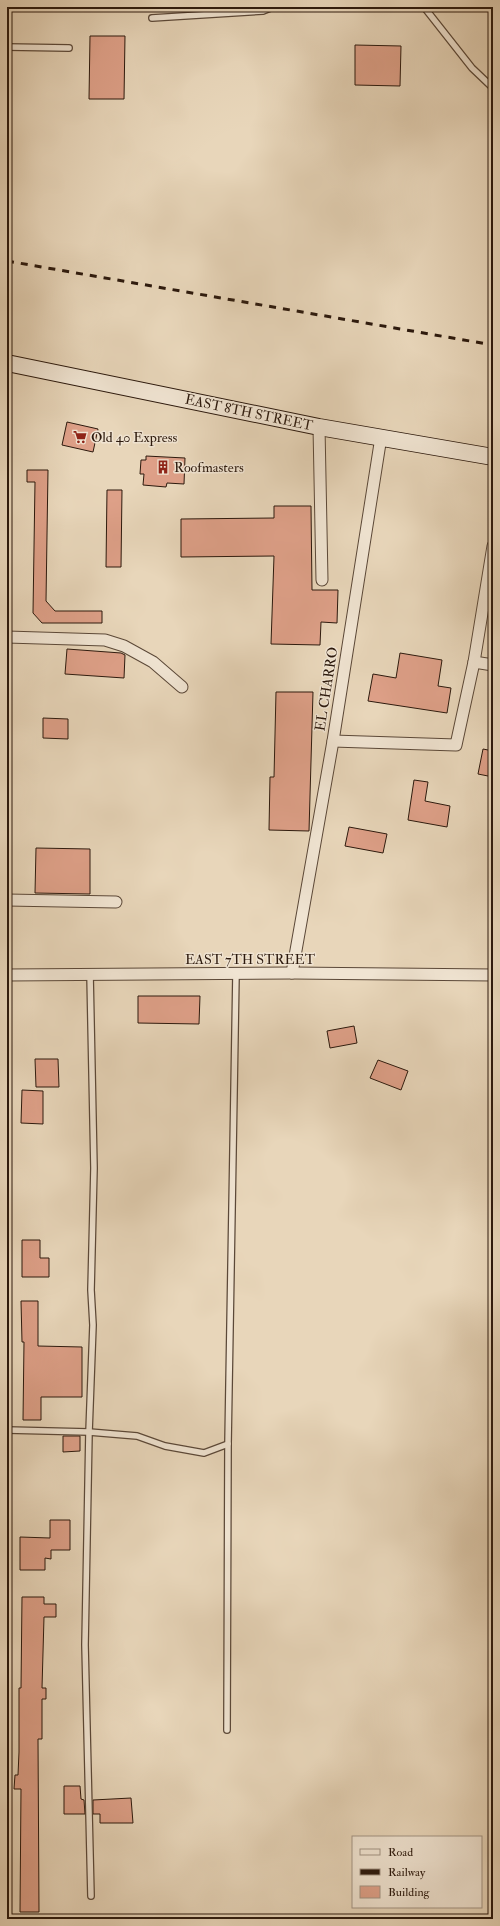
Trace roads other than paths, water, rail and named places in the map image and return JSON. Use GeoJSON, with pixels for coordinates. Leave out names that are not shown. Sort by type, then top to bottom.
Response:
{"type":"FeatureCollection","features":[{"type":"Feature","properties":{"kind":"main road","name":"EAST 8TH STREET"},"geometry":{"type":"LineString","coordinates":[[7,362],[319,426],[493,457]]}},
{"type":"Feature","properties":{"kind":"street"},"geometry":{"type":"LineString","coordinates":[[319,426],[322,580]]}},
{"type":"Feature","properties":{"kind":"street","name":"EL CHARRO"},"geometry":{"type":"LineString","coordinates":[[381,437],[333,741],[456,745],[474,662]]}},
{"type":"Feature","properties":{"kind":"street"},"geometry":{"type":"LineString","coordinates":[[493,546],[474,662],[493,665]]}},
{"type":"Feature","properties":{"kind":"street"},"geometry":{"type":"LineString","coordinates":[[7,637],[105,640],[124,646],[153,662],[182,687]]}},
{"type":"Feature","properties":{"kind":"street"},"geometry":{"type":"LineString","coordinates":[[292,973],[333,741]]}},
{"type":"Feature","properties":{"kind":"street"},"geometry":{"type":"LineString","coordinates":[[7,900],[116,902]]}},
{"type":"Feature","properties":{"kind":"street","name":"EAST 7TH STREET"},"geometry":{"type":"LineString","coordinates":[[7,975],[292,973],[493,975]]}},
{"type":"Feature","properties":{"kind":"lane"},"geometry":{"type":"LineString","coordinates":[[152,18],[263,11],[273,7]]}},
{"type":"Feature","properties":{"kind":"lane"},"geometry":{"type":"LineString","coordinates":[[424,7],[472,68],[493,88]]}},
{"type":"Feature","properties":{"kind":"lane"},"geometry":{"type":"LineString","coordinates":[[7,47],[69,48]]}},
{"type":"Feature","properties":{"kind":"lane"},"geometry":{"type":"LineString","coordinates":[[90,974],[94,1168],[90,1290],[94,1325],[89,1432],[85,1645],[91,1896]]}},
{"type":"Feature","properties":{"kind":"lane"},"geometry":{"type":"LineString","coordinates":[[227,1730],[228,1444],[236,974]]}},
{"type":"Feature","properties":{"kind":"lane"},"geometry":{"type":"LineString","coordinates":[[7,1430],[89,1432],[137,1436],[165,1446],[204,1453],[228,1444]]}},
{"type":"Feature","properties":{"kind":"railway"},"geometry":{"type":"LineString","coordinates":[[7,261],[493,345]]}},
{"type":"Feature","properties":{"kind":"place","name":"Old 40 Express"},"geometry":{"type":"Point","coordinates":[80,437]}},
{"type":"Feature","properties":{"kind":"place","name":"Roofmasters"},"geometry":{"type":"Point","coordinates":[163,467]}}]}
